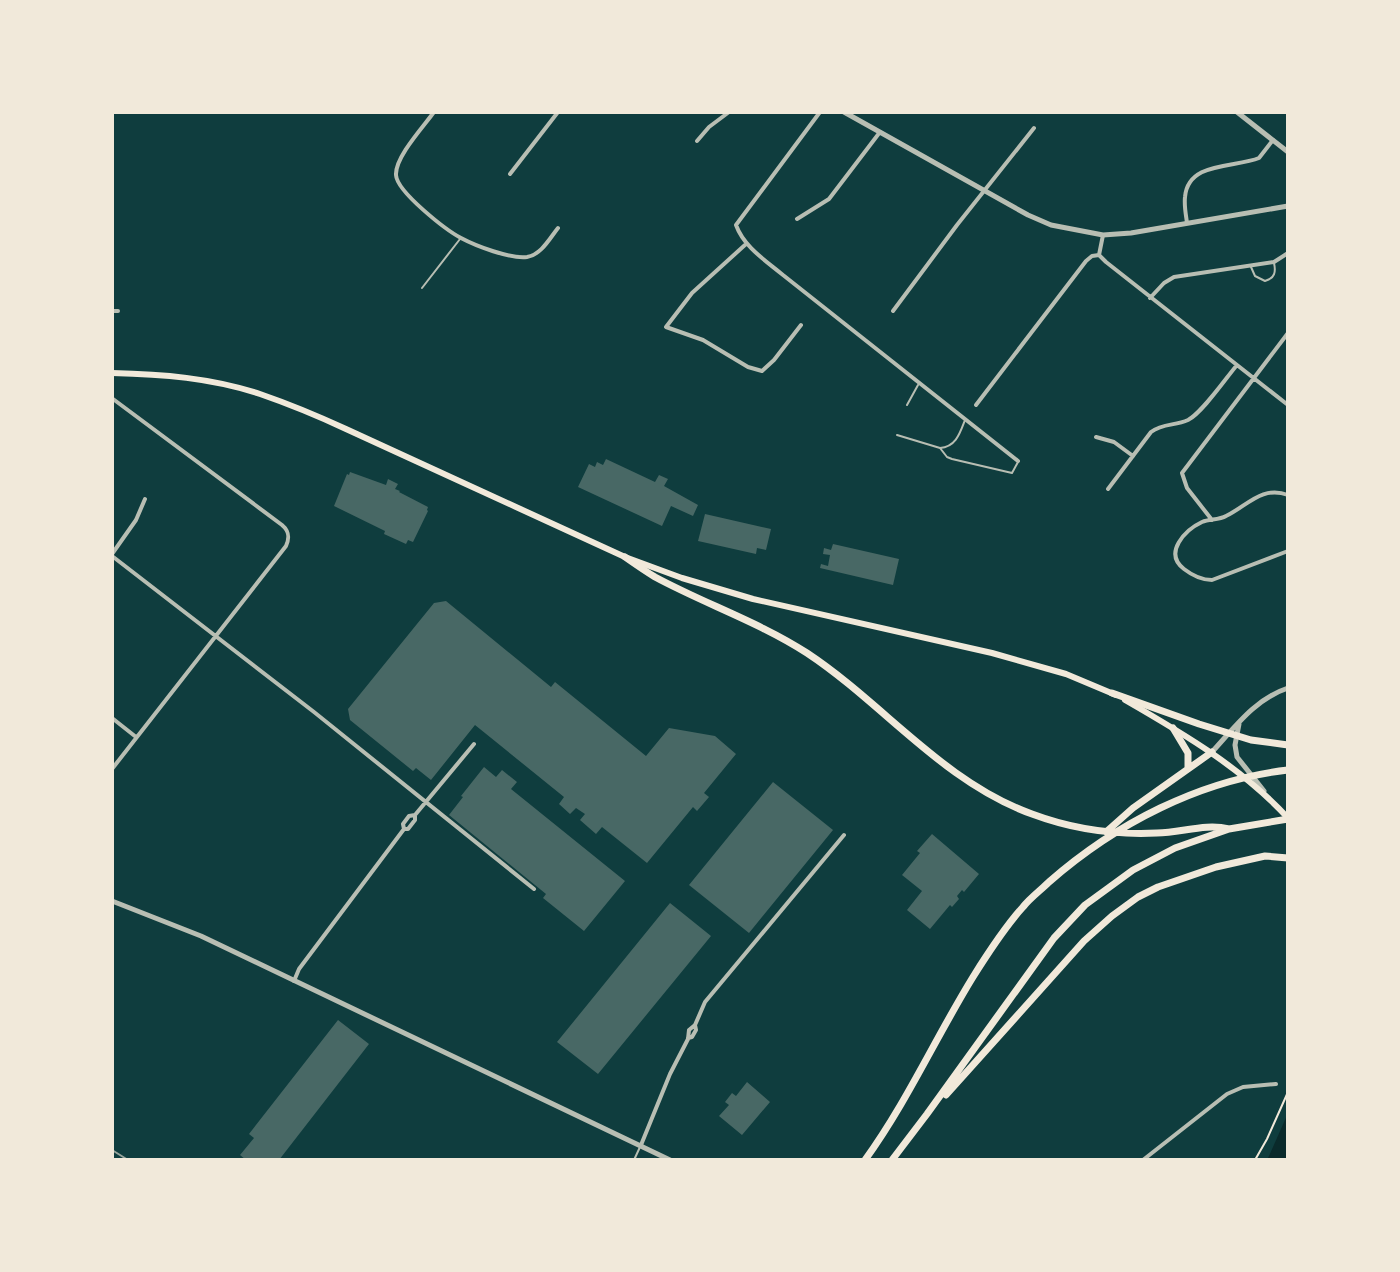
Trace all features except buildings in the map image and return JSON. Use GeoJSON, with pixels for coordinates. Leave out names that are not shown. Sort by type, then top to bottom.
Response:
{"type":"FeatureCollection","features":[{"type":"Feature","properties":{"kind":"highway"},"geometry":{"type":"LineString","coordinates":[[625,557],[655,577],[805,652],[847,682],[949,769],[998,799],[1071,826],[1110,832],[1158,833],[1216,826],[1229,829]]}},
{"type":"Feature","properties":{"kind":"highway"},"geometry":{"type":"LineString","coordinates":[[1112,693],[1251,740],[1288,745]]}},
{"type":"Feature","properties":{"kind":"highway"},"geometry":{"type":"LineString","coordinates":[[1173,728],[1188,753],[1188,768]]}},
{"type":"Feature","properties":{"kind":"highway"},"geometry":{"type":"LineString","coordinates":[[865,1160],[886,1131],[972,979],[1024,906],[1133,808],[1212,752]]}},
{"type":"Feature","properties":{"kind":"highway"},"geometry":{"type":"LineString","coordinates":[[1062,871],[1137,820],[1192,794],[1286,770]]}},
{"type":"Feature","properties":{"kind":"highway"},"geometry":{"type":"LineString","coordinates":[[892,1160],[1054,938],[1085,905],[1133,870],[1175,848],[1229,829],[1288,819]]}},
{"type":"Feature","properties":{"kind":"highway"},"geometry":{"type":"LineString","coordinates":[[927,1114],[1084,941],[1138,897],[1216,867],[1265,856],[1288,858]]}},
{"type":"Feature","properties":{"kind":"main road"},"geometry":{"type":"LineString","coordinates":[[112,373],[182,377],[268,397],[346,429],[625,557],[682,578],[753,599],[992,653],[1066,674],[1112,693],[1212,752],[1288,819]]}},
{"type":"Feature","properties":{"kind":"street"},"geometry":{"type":"LineString","coordinates":[[434,112],[402,156],[396,174],[404,192],[422,209],[460,238],[515,256],[527,257],[536,253],[558,228]]}},
{"type":"Feature","properties":{"kind":"street"},"geometry":{"type":"LineString","coordinates":[[510,174],[558,112]]}},
{"type":"Feature","properties":{"kind":"street"},"geometry":{"type":"LineString","coordinates":[[697,141],[729,112]]}},
{"type":"Feature","properties":{"kind":"street"},"geometry":{"type":"LineString","coordinates":[[820,112],[736,225],[739,234],[746,244],[817,303],[1018,461]]}},
{"type":"Feature","properties":{"kind":"street"},"geometry":{"type":"LineString","coordinates":[[844,112],[1049,224],[1103,235],[1131,233],[1288,206]]}},
{"type":"Feature","properties":{"kind":"street"},"geometry":{"type":"LineString","coordinates":[[1237,112],[1288,152]]}},
{"type":"Feature","properties":{"kind":"street"},"geometry":{"type":"LineString","coordinates":[[893,311],[1034,128]]}},
{"type":"Feature","properties":{"kind":"street"},"geometry":{"type":"LineString","coordinates":[[797,219],[829,199],[880,132]]}},
{"type":"Feature","properties":{"kind":"street"},"geometry":{"type":"LineString","coordinates":[[1187,223],[1185,197],[1192,180],[1212,168],[1259,158],[1273,140]]}},
{"type":"Feature","properties":{"kind":"street"},"geometry":{"type":"LineString","coordinates":[[1099,255],[1103,235]]}},
{"type":"Feature","properties":{"kind":"street"},"geometry":{"type":"LineString","coordinates":[[746,244],[692,293],[666,327],[703,340],[748,367],[762,371],[801,325]]}},
{"type":"Feature","properties":{"kind":"street"},"geometry":{"type":"LineString","coordinates":[[1150,298],[1174,277],[1274,262],[1288,253]]}},
{"type":"Feature","properties":{"kind":"street"},"geometry":{"type":"LineString","coordinates":[[1099,255],[1288,405]]}},
{"type":"Feature","properties":{"kind":"street"},"geometry":{"type":"LineString","coordinates":[[976,405],[1086,261],[1099,255]]}},
{"type":"Feature","properties":{"kind":"street"},"geometry":{"type":"LineString","coordinates":[[1212,520],[1187,488],[1182,473],[1288,333]]}},
{"type":"Feature","properties":{"kind":"street"},"geometry":{"type":"LineString","coordinates":[[1108,489],[1156,428],[1183,422],[1196,415],[1237,365]]}},
{"type":"Feature","properties":{"kind":"street"},"geometry":{"type":"LineString","coordinates":[[112,769],[286,546],[289,534],[282,525],[113,399]]}},
{"type":"Feature","properties":{"kind":"street"},"geometry":{"type":"LineString","coordinates":[[1096,437],[1114,442],[1133,456]]}},
{"type":"Feature","properties":{"kind":"street"},"geometry":{"type":"LineString","coordinates":[[1288,495],[1266,493],[1243,504],[1226,517],[1194,527],[1179,542],[1175,555],[1177,563],[1202,580],[1212,580],[1288,551]]}},
{"type":"Feature","properties":{"kind":"street"},"geometry":{"type":"LineString","coordinates":[[145,499],[136,520],[112,555],[534,889]]}},
{"type":"Feature","properties":{"kind":"street"},"geometry":{"type":"LineString","coordinates":[[1212,752],[1267,697],[1288,688]]}},
{"type":"Feature","properties":{"kind":"street"},"geometry":{"type":"LineString","coordinates":[[112,718],[136,737]]}},
{"type":"Feature","properties":{"kind":"street"},"geometry":{"type":"LineString","coordinates":[[1239,722],[1235,745],[1237,757],[1272,802]]}},
{"type":"Feature","properties":{"kind":"street"},"geometry":{"type":"LineString","coordinates":[[294,981],[310,953],[404,829],[408,829],[415,815],[474,744]]}},
{"type":"Feature","properties":{"kind":"street"},"geometry":{"type":"LineString","coordinates":[[641,1145],[670,1074],[696,1030],[695,1025],[705,1002],[844,835]]}},
{"type":"Feature","properties":{"kind":"street"},"geometry":{"type":"LineString","coordinates":[[112,901],[201,936],[670,1160]]}},
{"type":"Feature","properties":{"kind":"street"},"geometry":{"type":"LineString","coordinates":[[1143,1160],[1227,1094],[1243,1087],[1276,1084]]}},
{"type":"Feature","properties":{"kind":"lane"},"geometry":{"type":"LineString","coordinates":[[422,288],[460,238]]}},
{"type":"Feature","properties":{"kind":"lane"},"geometry":{"type":"LineString","coordinates":[[1251,265],[1255,276],[1265,281],[1275,273],[1274,262]]}},
{"type":"Feature","properties":{"kind":"lane"},"geometry":{"type":"LineString","coordinates":[[907,405],[920,382]]}},
{"type":"Feature","properties":{"kind":"lane"},"geometry":{"type":"LineString","coordinates":[[897,435],[948,448],[958,437],[965,419]]}},
{"type":"Feature","properties":{"kind":"lane"},"geometry":{"type":"LineString","coordinates":[[940,448],[952,459],[1012,473],[1018,461]]}},
{"type":"Feature","properties":{"kind":"lane"},"geometry":{"type":"LineString","coordinates":[[634,1160],[641,1145]]}},
{"type":"Feature","properties":{"kind":"path"},"geometry":{"type":"LineString","coordinates":[[1255,1160],[1288,1092]]}},
{"type":"Feature","properties":{"kind":"water"},"geometry":{"type":"Polygon","coordinates":[[[1288,1113],[1288,1160],[1267,1160],[1269,1156],[1288,1113]]]}},
{"type":"Feature","properties":{"kind":"tram line"},"geometry":{"type":"LineString","coordinates":[[112,1150],[128,1160]]}}]}
